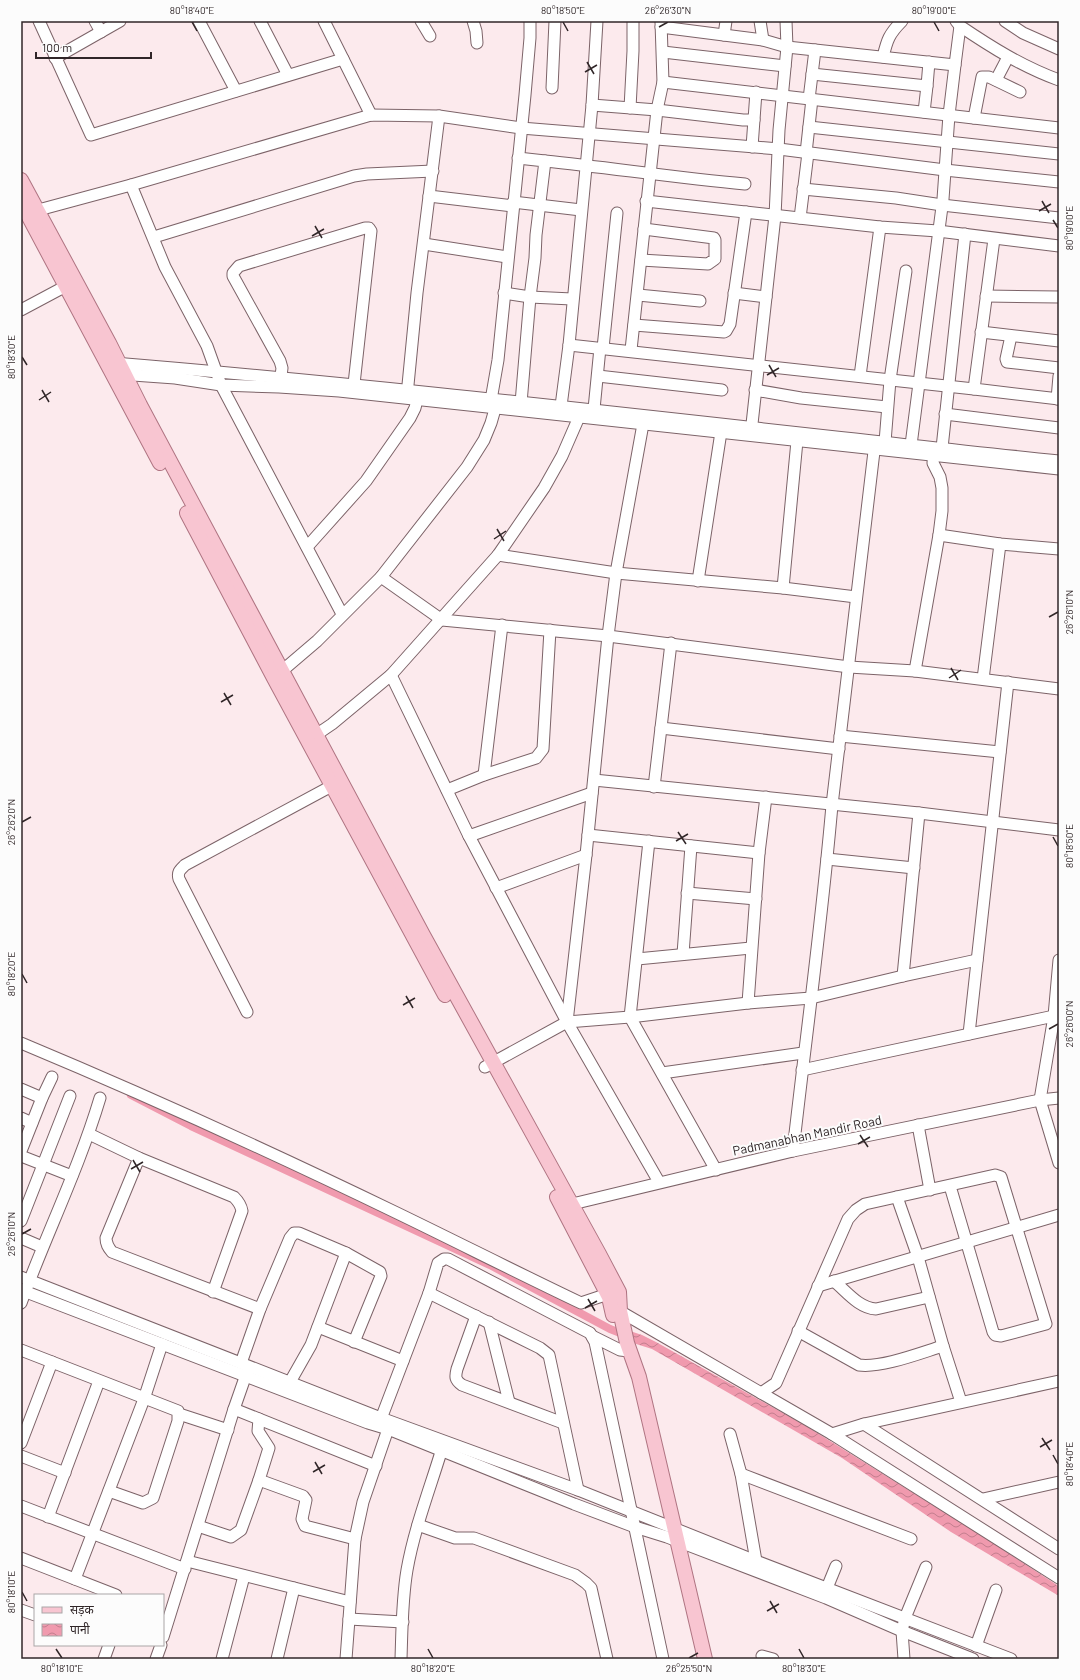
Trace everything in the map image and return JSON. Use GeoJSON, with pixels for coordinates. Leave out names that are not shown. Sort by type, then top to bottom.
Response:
{"type":"FeatureCollection","features":[{"type":"Feature","properties":{"kind":"main road"},"geometry":{"type":"LineString","coordinates":[[21,180],[26,210],[66,286],[115,368]]}},
{"type":"Feature","properties":{"kind":"main road"},"geometry":{"type":"LineString","coordinates":[[26,210],[115,368],[336,784],[489,1065],[567,1206],[619,1292],[617,1316]]}},
{"type":"Feature","properties":{"kind":"main road"},"geometry":{"type":"LineString","coordinates":[[567,1206],[617,1316],[630,1378],[705,1659]]}},
{"type":"Feature","properties":{"kind":"main road"},"geometry":{"type":"LineString","coordinates":[[671,1533],[695,1659]]}},
{"type":"Feature","properties":{"kind":"street"},"geometry":{"type":"LineString","coordinates":[[39,21],[91,135],[343,59]]}},
{"type":"Feature","properties":{"kind":"street"},"geometry":{"type":"LineString","coordinates":[[95,21],[101,32]]}},
{"type":"Feature","properties":{"kind":"street"},"geometry":{"type":"LineString","coordinates":[[55,58],[120,21]]}},
{"type":"Feature","properties":{"kind":"street"},"geometry":{"type":"LineString","coordinates":[[199,21],[236,91]]}},
{"type":"Feature","properties":{"kind":"street"},"geometry":{"type":"LineString","coordinates":[[260,21],[288,75]]}},
{"type":"Feature","properties":{"kind":"street"},"geometry":{"type":"LineString","coordinates":[[324,21],[371,115]]}},
{"type":"Feature","properties":{"kind":"street"},"geometry":{"type":"LineString","coordinates":[[421,21],[430,36]]}},
{"type":"Feature","properties":{"kind":"street"},"geometry":{"type":"LineString","coordinates":[[473,21],[477,43]]}},
{"type":"Feature","properties":{"kind":"street"},"geometry":{"type":"LineString","coordinates":[[278,674],[317,641],[342,614],[381,577],[467,467],[484,440],[491,423],[526,88],[530,21]]}},
{"type":"Feature","properties":{"kind":"street"},"geometry":{"type":"LineString","coordinates":[[552,88],[555,21]]}},
{"type":"Feature","properties":{"kind":"street"},"geometry":{"type":"LineString","coordinates":[[312,738],[332,724],[391,675],[442,620],[498,555],[544,488],[562,456],[569,412],[569,345],[572,299],[592,105],[597,21]]}},
{"type":"Feature","properties":{"kind":"street"},"geometry":{"type":"LineString","coordinates":[[630,108],[633,21]]}},
{"type":"Feature","properties":{"kind":"street"},"geometry":{"type":"LineString","coordinates":[[724,36],[726,21]]}},
{"type":"Feature","properties":{"kind":"street"},"geometry":{"type":"LineString","coordinates":[[760,21],[762,40]]}},
{"type":"Feature","properties":{"kind":"street"},"geometry":{"type":"LineString","coordinates":[[751,431],[774,216],[779,130],[787,47],[786,21]]}},
{"type":"Feature","properties":{"kind":"street"},"geometry":{"type":"LineString","coordinates":[[883,57],[888,37],[902,21]]}},
{"type":"Feature","properties":{"kind":"street"},"geometry":{"type":"LineString","coordinates":[[1004,21],[1023,33],[1059,49]]}},
{"type":"Feature","properties":{"kind":"street"},"geometry":{"type":"LineString","coordinates":[[958,23],[1008,57],[1059,80]]}},
{"type":"Feature","properties":{"kind":"street"},"geometry":{"type":"LineString","coordinates":[[911,445],[946,170],[949,115],[958,23]]}},
{"type":"Feature","properties":{"kind":"street"},"geometry":{"type":"LineString","coordinates":[[630,350],[638,295],[646,201],[651,172],[657,110],[663,82],[661,24],[724,36],[762,40],[787,47],[955,65]]}},
{"type":"Feature","properties":{"kind":"street"},"geometry":{"type":"LineString","coordinates":[[800,218],[815,50]]}},
{"type":"Feature","properties":{"kind":"street"},"geometry":{"type":"LineString","coordinates":[[663,52],[785,66]]}},
{"type":"Feature","properties":{"kind":"street"},"geometry":{"type":"LineString","coordinates":[[996,80],[1008,57]]}},
{"type":"Feature","properties":{"kind":"street"},"geometry":{"type":"LineString","coordinates":[[924,112],[929,62]]}},
{"type":"Feature","properties":{"kind":"street"},"geometry":{"type":"LineString","coordinates":[[812,74],[927,86]]}},
{"type":"Feature","properties":{"kind":"street"},"geometry":{"type":"LineString","coordinates":[[974,118],[980,78],[984,76],[996,80],[1020,92]]}},
{"type":"Feature","properties":{"kind":"street"},"geometry":{"type":"LineString","coordinates":[[663,82],[1059,128]]}},
{"type":"Feature","properties":{"kind":"street"},"geometry":{"type":"LineString","coordinates":[[752,147],[756,92]]}},
{"type":"Feature","properties":{"kind":"street"},"geometry":{"type":"LineString","coordinates":[[592,105],[754,120]]}},
{"type":"Feature","properties":{"kind":"street"},"geometry":{"type":"LineString","coordinates":[[26,210],[131,185],[371,115],[439,116],[521,128],[779,149],[946,170],[1059,182]]}},
{"type":"Feature","properties":{"kind":"street"},"geometry":{"type":"LineString","coordinates":[[307,547],[366,480],[410,418],[410,396],[417,293],[439,116]]}},
{"type":"Feature","properties":{"kind":"street"},"geometry":{"type":"LineString","coordinates":[[809,127],[1059,154]]}},
{"type":"Feature","properties":{"kind":"street"},"geometry":{"type":"LineString","coordinates":[[518,158],[651,172],[690,179],[745,184]]}},
{"type":"Feature","properties":{"kind":"street"},"geometry":{"type":"LineString","coordinates":[[521,403],[530,297],[536,258],[545,161]]}},
{"type":"Feature","properties":{"kind":"street"},"geometry":{"type":"LineString","coordinates":[[154,237],[354,176],[433,171]]}},
{"type":"Feature","properties":{"kind":"street"},"geometry":{"type":"LineString","coordinates":[[131,185],[154,237],[165,267],[207,346],[221,385],[342,614]]}},
{"type":"Feature","properties":{"kind":"street"},"geometry":{"type":"LineString","coordinates":[[803,189],[1059,218]]}},
{"type":"Feature","properties":{"kind":"street"},"geometry":{"type":"LineString","coordinates":[[430,196],[581,210]]}},
{"type":"Feature","properties":{"kind":"street"},"geometry":{"type":"LineString","coordinates":[[646,201],[880,227],[938,231],[1059,246]]}},
{"type":"Feature","properties":{"kind":"street"},"geometry":{"type":"LineString","coordinates":[[634,325],[726,331],[730,324],[746,212]]}},
{"type":"Feature","properties":{"kind":"street"},"geometry":{"type":"LineString","coordinates":[[594,409],[617,213]]}},
{"type":"Feature","properties":{"kind":"street"},"geometry":{"type":"LineString","coordinates":[[860,376],[880,227]]}},
{"type":"Feature","properties":{"kind":"street"},"geometry":{"type":"LineString","coordinates":[[280,382],[282,368],[280,360],[232,276],[233,273],[239,266],[369,228],[371,231],[354,384]]}},
{"type":"Feature","properties":{"kind":"street"},"geometry":{"type":"LineString","coordinates":[[641,260],[708,264],[715,259],[714,238],[644,229]]}},
{"type":"Feature","properties":{"kind":"street"},"geometry":{"type":"LineString","coordinates":[[915,671],[942,510],[942,488],[940,477],[933,463],[945,414],[965,234]]}},
{"type":"Feature","properties":{"kind":"street"},"geometry":{"type":"LineString","coordinates":[[974,388],[994,238]]}},
{"type":"Feature","properties":{"kind":"street"},"geometry":{"type":"LineString","coordinates":[[424,244],[508,256]]}},
{"type":"Feature","properties":{"kind":"street"},"geometry":{"type":"LineString","coordinates":[[793,1151],[856,597],[878,444],[887,407],[906,271]]}},
{"type":"Feature","properties":{"kind":"street"},"geometry":{"type":"LineString","coordinates":[[21,310],[66,286]]}},
{"type":"Feature","properties":{"kind":"street"},"geometry":{"type":"LineString","coordinates":[[504,293],[530,297],[572,299]]}},
{"type":"Feature","properties":{"kind":"street"},"geometry":{"type":"LineString","coordinates":[[734,293],[766,297]]}},
{"type":"Feature","properties":{"kind":"street"},"geometry":{"type":"LineString","coordinates":[[638,295],[700,301]]}},
{"type":"Feature","properties":{"kind":"street"},"geometry":{"type":"LineString","coordinates":[[986,296],[1059,297]]}},
{"type":"Feature","properties":{"kind":"street"},"geometry":{"type":"LineString","coordinates":[[981,332],[1059,341]]}},
{"type":"Feature","properties":{"kind":"street"},"geometry":{"type":"LineString","coordinates":[[1011,336],[1006,359],[1009,363],[1059,368]]}},
{"type":"Feature","properties":{"kind":"street"},"geometry":{"type":"LineString","coordinates":[[569,345],[630,350],[890,380],[974,388],[1058,399],[1059,376]]}},
{"type":"Feature","properties":{"kind":"street"},"geometry":{"type":"LineString","coordinates":[[115,368],[221,385],[280,382],[354,384],[410,396]]}},
{"type":"Feature","properties":{"kind":"street"},"geometry":{"type":"LineString","coordinates":[[115,368],[216,371],[280,382],[410,396],[569,412],[594,409],[751,431],[1059,461]]}},
{"type":"Feature","properties":{"kind":"street"},"geometry":{"type":"LineString","coordinates":[[598,376],[722,390]]}},
{"type":"Feature","properties":{"kind":"street"},"geometry":{"type":"LineString","coordinates":[[755,390],[801,398],[887,407]]}},
{"type":"Feature","properties":{"kind":"street"},"geometry":{"type":"LineString","coordinates":[[493,404],[521,403],[643,424],[721,432],[751,431],[797,441],[911,445],[1059,469]]}},
{"type":"Feature","properties":{"kind":"street"},"geometry":{"type":"LineString","coordinates":[[945,414],[1059,428]]}},
{"type":"Feature","properties":{"kind":"street"},"geometry":{"type":"LineString","coordinates":[[567,1022],[616,573],[643,424]]}},
{"type":"Feature","properties":{"kind":"street"},"geometry":{"type":"LineString","coordinates":[[698,581],[721,432]]}},
{"type":"Feature","properties":{"kind":"street"},"geometry":{"type":"LineString","coordinates":[[783,588],[797,441]]}},
{"type":"Feature","properties":{"kind":"street"},"geometry":{"type":"LineString","coordinates":[[939,535],[1000,544],[1059,549]]}},
{"type":"Feature","properties":{"kind":"street"},"geometry":{"type":"LineString","coordinates":[[983,679],[1000,544]]}},
{"type":"Feature","properties":{"kind":"street"},"geometry":{"type":"LineString","coordinates":[[498,555],[616,573],[783,588],[856,597]]}},
{"type":"Feature","properties":{"kind":"street"},"geometry":{"type":"LineString","coordinates":[[381,577],[442,620],[671,643],[849,667],[915,671],[1059,689]]}},
{"type":"Feature","properties":{"kind":"street"},"geometry":{"type":"LineString","coordinates":[[484,774],[502,625]]}},
{"type":"Feature","properties":{"kind":"street"},"geometry":{"type":"LineString","coordinates":[[447,790],[484,774],[536,758],[543,749],[550,630]]}},
{"type":"Feature","properties":{"kind":"street"},"geometry":{"type":"LineString","coordinates":[[654,787],[671,643]]}},
{"type":"Feature","properties":{"kind":"street"},"geometry":{"type":"LineString","coordinates":[[391,675],[469,836],[496,888],[567,1022],[659,1182]]}},
{"type":"Feature","properties":{"kind":"street"},"geometry":{"type":"LineString","coordinates":[[969,1034],[1008,682]]}},
{"type":"Feature","properties":{"kind":"street"},"geometry":{"type":"LineString","coordinates":[[661,728],[839,749]]}},
{"type":"Feature","properties":{"kind":"street"},"geometry":{"type":"LineString","coordinates":[[840,736],[1000,752]]}},
{"type":"Feature","properties":{"kind":"street"},"geometry":{"type":"LineString","coordinates":[[594,780],[919,813],[1059,830]]}},
{"type":"Feature","properties":{"kind":"street"},"geometry":{"type":"LineString","coordinates":[[247,1012],[179,879],[179,870],[336,784]]}},
{"type":"Feature","properties":{"kind":"street"},"geometry":{"type":"LineString","coordinates":[[469,836],[592,793]]}},
{"type":"Feature","properties":{"kind":"street"},"geometry":{"type":"LineString","coordinates":[[748,1003],[759,853],[766,797]]}},
{"type":"Feature","properties":{"kind":"street"},"geometry":{"type":"LineString","coordinates":[[903,976],[919,813]]}},
{"type":"Feature","properties":{"kind":"street"},"geometry":{"type":"LineString","coordinates":[[588,835],[759,853]]}},
{"type":"Feature","properties":{"kind":"street"},"geometry":{"type":"LineString","coordinates":[[649,842],[630,1017],[716,1170]]}},
{"type":"Feature","properties":{"kind":"street"},"geometry":{"type":"LineString","coordinates":[[683,954],[691,846]]}},
{"type":"Feature","properties":{"kind":"street"},"geometry":{"type":"LineString","coordinates":[[496,888],[586,855]]}},
{"type":"Feature","properties":{"kind":"street"},"geometry":{"type":"LineString","coordinates":[[827,859],[914,868]]}},
{"type":"Feature","properties":{"kind":"street"},"geometry":{"type":"LineString","coordinates":[[687,893],[756,899]]}},
{"type":"Feature","properties":{"kind":"street"},"geometry":{"type":"LineString","coordinates":[[636,959],[751,948]]}},
{"type":"Feature","properties":{"kind":"street"},"geometry":{"type":"LineString","coordinates":[[489,1065],[567,1022],[811,998],[977,960]]}},
{"type":"Feature","properties":{"kind":"street"},"geometry":{"type":"LineString","coordinates":[[1059,960],[1054,1016],[1040,1100],[1059,1163]]}},
{"type":"Feature","properties":{"kind":"street"},"geometry":{"type":"LineString","coordinates":[[802,1070],[1054,1016]]}},
{"type":"Feature","properties":{"kind":"street"},"geometry":{"type":"LineString","coordinates":[[21,1043],[130,1089],[216,1128],[581,1303],[608,1294]]}},
{"type":"Feature","properties":{"kind":"street"},"geometry":{"type":"LineString","coordinates":[[662,1073],[803,1054]]}},
{"type":"Feature","properties":{"kind":"street"},"geometry":{"type":"LineString","coordinates":[[52,1077],[21,1151],[42,1164],[72,1176]]}},
{"type":"Feature","properties":{"kind":"street"},"geometry":{"type":"LineString","coordinates":[[21,1088],[42,1098]]}},
{"type":"Feature","properties":{"kind":"street"},"geometry":{"type":"LineString","coordinates":[[21,1221],[42,1164],[70,1096]]}},
{"type":"Feature","properties":{"kind":"street"},"geometry":{"type":"LineString","coordinates":[[21,1304],[25,1278],[42,1247],[72,1176],[89,1134],[100,1098]]}},
{"type":"Feature","properties":{"kind":"street","name":"Padmanabhan Mandir Road"},"geometry":{"type":"LineString","coordinates":[[567,1206],[659,1182],[793,1151],[1040,1100],[1059,1098]]}},
{"type":"Feature","properties":{"kind":"street"},"geometry":{"type":"LineString","coordinates":[[21,1118],[32,1123]]}},
{"type":"Feature","properties":{"kind":"street"},"geometry":{"type":"LineString","coordinates":[[918,1125],[930,1190]]}},
{"type":"Feature","properties":{"kind":"street"},"geometry":{"type":"LineString","coordinates":[[89,1134],[139,1158],[234,1197],[241,1206],[242,1211],[213,1292]]}},
{"type":"Feature","properties":{"kind":"street"},"geometry":{"type":"LineString","coordinates":[[139,1158],[106,1238],[106,1243],[112,1252],[260,1309]]}},
{"type":"Feature","properties":{"kind":"street"},"geometry":{"type":"LineString","coordinates":[[761,1393],[776,1383],[848,1219],[865,1204],[950,1186],[995,1174],[1001,1177],[1046,1324],[1001,1336],[996,1335],[993,1332],[968,1242],[950,1186]]}},
{"type":"Feature","properties":{"kind":"street"},"geometry":{"type":"LineString","coordinates":[[897,1198],[918,1257],[942,1346],[961,1402]]}},
{"type":"Feature","properties":{"kind":"street"},"geometry":{"type":"LineString","coordinates":[[818,1286],[1017,1229],[1059,1215]]}},
{"type":"Feature","properties":{"kind":"street"},"geometry":{"type":"LineString","coordinates":[[164,1630],[166,1615],[186,1565],[228,1430],[260,1309],[290,1238],[294,1233],[299,1233],[346,1253],[378,1270],[381,1276],[354,1342]]}},
{"type":"Feature","properties":{"kind":"street"},"geometry":{"type":"LineString","coordinates":[[21,1238],[42,1247]]}},
{"type":"Feature","properties":{"kind":"street"},"geometry":{"type":"LineString","coordinates":[[290,1382],[311,1345],[346,1253]]}},
{"type":"Feature","properties":{"kind":"street"},"geometry":{"type":"LineString","coordinates":[[346,1659],[355,1539],[363,1502],[376,1466],[382,1424],[403,1361],[429,1292],[438,1262],[448,1259],[592,1336],[624,1347]]}},
{"type":"Feature","properties":{"kind":"street"},"geometry":{"type":"LineString","coordinates":[[25,1278],[382,1424],[578,1490],[632,1513],[671,1533],[902,1631],[973,1659]]}},
{"type":"Feature","properties":{"kind":"street"},"geometry":{"type":"LineString","coordinates":[[834,1281],[862,1306],[869,1309],[876,1309],[929,1297]]}},
{"type":"Feature","properties":{"kind":"street"},"geometry":{"type":"LineString","coordinates":[[23,1290],[162,1344],[290,1382],[441,1452],[634,1527],[671,1533],[756,1561],[1011,1659]]}},
{"type":"Feature","properties":{"kind":"street"},"geometry":{"type":"LineString","coordinates":[[429,1292],[540,1348],[549,1355],[578,1490]]}},
{"type":"Feature","properties":{"kind":"street"},"geometry":{"type":"LineString","coordinates":[[476,1316],[457,1368],[455,1376],[457,1381],[462,1385],[563,1423]]}},
{"type":"Feature","properties":{"kind":"street"},"geometry":{"type":"LineString","coordinates":[[617,1316],[761,1393],[832,1434],[1059,1578]]}},
{"type":"Feature","properties":{"kind":"street"},"geometry":{"type":"LineString","coordinates":[[489,1322],[509,1402]]}},
{"type":"Feature","properties":{"kind":"street"},"geometry":{"type":"LineString","coordinates":[[318,1327],[403,1361]]}},
{"type":"Feature","properties":{"kind":"street"},"geometry":{"type":"LineString","coordinates":[[798,1331],[859,1365],[866,1366],[879,1364],[942,1346]]}},
{"type":"Feature","properties":{"kind":"street"},"geometry":{"type":"LineString","coordinates":[[592,1336],[595,1342],[663,1659]]}},
{"type":"Feature","properties":{"kind":"street"},"geometry":{"type":"LineString","coordinates":[[75,1579],[94,1534],[144,1399],[162,1344]]}},
{"type":"Feature","properties":{"kind":"street"},"geometry":{"type":"LineString","coordinates":[[21,1350],[144,1399],[175,1409],[179,1414],[228,1430]]}},
{"type":"Feature","properties":{"kind":"street"},"geometry":{"type":"LineString","coordinates":[[21,1442],[52,1362]]}},
{"type":"Feature","properties":{"kind":"street"},"geometry":{"type":"LineString","coordinates":[[48,1517],[99,1381]]}},
{"type":"Feature","properties":{"kind":"street"},"geometry":{"type":"LineString","coordinates":[[832,1434],[864,1424],[1059,1381]]}},
{"type":"Feature","properties":{"kind":"street"},"geometry":{"type":"LineString","coordinates":[[234,1409],[376,1466]]}},
{"type":"Feature","properties":{"kind":"street"},"geometry":{"type":"LineString","coordinates":[[109,1491],[143,1503],[153,1498],[179,1414]]}},
{"type":"Feature","properties":{"kind":"street"},"geometry":{"type":"LineString","coordinates":[[198,1526],[231,1537],[241,1530],[269,1448],[258,1431],[259,1419]]}},
{"type":"Feature","properties":{"kind":"street"},"geometry":{"type":"LineString","coordinates":[[864,1424],[1059,1549]]}},
{"type":"Feature","properties":{"kind":"street"},"geometry":{"type":"LineString","coordinates":[[730,1434],[741,1474],[756,1561]]}},
{"type":"Feature","properties":{"kind":"street"},"geometry":{"type":"LineString","coordinates":[[401,1659],[407,1570],[418,1525],[441,1452]]}},
{"type":"Feature","properties":{"kind":"street"},"geometry":{"type":"LineString","coordinates":[[21,1456],[65,1473]]}},
{"type":"Feature","properties":{"kind":"street"},"geometry":{"type":"LineString","coordinates":[[741,1474],[912,1539]]}},
{"type":"Feature","properties":{"kind":"street"},"geometry":{"type":"LineString","coordinates":[[259,1480],[303,1496],[306,1500],[302,1518],[305,1526],[355,1539]]}},
{"type":"Feature","properties":{"kind":"street"},"geometry":{"type":"LineString","coordinates":[[983,1499],[1059,1482]]}},
{"type":"Feature","properties":{"kind":"street"},"geometry":{"type":"LineString","coordinates":[[21,1506],[94,1534],[186,1565],[244,1576],[350,1602]]}},
{"type":"Feature","properties":{"kind":"street"},"geometry":{"type":"LineString","coordinates":[[418,1525],[455,1538],[474,1538],[574,1575],[586,1582],[591,1588],[607,1659]]}},
{"type":"Feature","properties":{"kind":"street"},"geometry":{"type":"LineString","coordinates":[[21,1558],[113,1594]]}},
{"type":"Feature","properties":{"kind":"street"},"geometry":{"type":"LineString","coordinates":[[827,1588],[836,1566]]}},
{"type":"Feature","properties":{"kind":"street"},"geometry":{"type":"LineString","coordinates":[[904,1659],[902,1631],[905,1618],[926,1567]]}},
{"type":"Feature","properties":{"kind":"street"},"geometry":{"type":"LineString","coordinates":[[222,1659],[244,1576]]}},
{"type":"Feature","properties":{"kind":"street"},"geometry":{"type":"LineString","coordinates":[[277,1659],[294,1588]]}},
{"type":"Feature","properties":{"kind":"street"},"geometry":{"type":"LineString","coordinates":[[976,1646],[996,1590]]}},
{"type":"Feature","properties":{"kind":"street"},"geometry":{"type":"LineString","coordinates":[[21,1610],[34,1615]]}},
{"type":"Feature","properties":{"kind":"street"},"geometry":{"type":"LineString","coordinates":[[349,1619],[403,1622]]}},
{"type":"Feature","properties":{"kind":"street"},"geometry":{"type":"LineString","coordinates":[[104,1659],[109,1646]]}},
{"type":"Feature","properties":{"kind":"street"},"geometry":{"type":"LineString","coordinates":[[156,1659],[161,1646]]}},
{"type":"Feature","properties":{"kind":"street"},"geometry":{"type":"LineString","coordinates":[[762,1656],[773,1659]]}},
{"type":"Feature","properties":{"kind":"water"},"geometry":{"type":"Polygon","coordinates":[[[630,1331],[656,1342],[806,1426],[971,1529],[1057,1585],[1059,1587],[1059,1596],[951,1532],[842,1458],[652,1349],[633,1343],[630,1331]]]}},
{"type":"Feature","properties":{"kind":"waterway"},"geometry":{"type":"LineString","coordinates":[[131,1095],[191,1126],[490,1265],[610,1329],[628,1336]]}}]}
